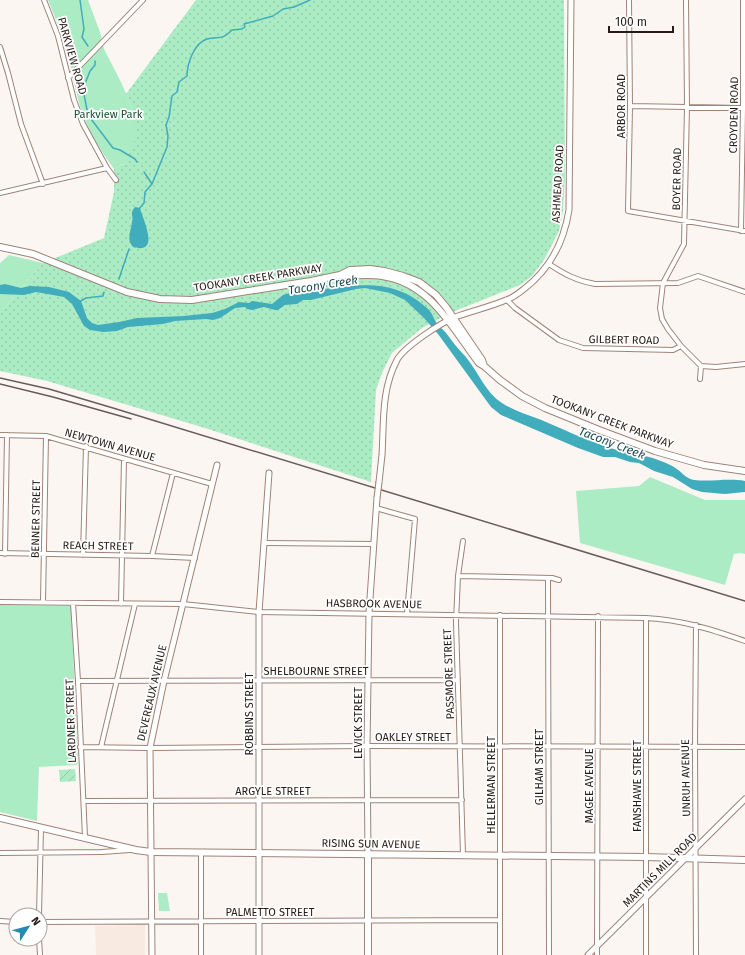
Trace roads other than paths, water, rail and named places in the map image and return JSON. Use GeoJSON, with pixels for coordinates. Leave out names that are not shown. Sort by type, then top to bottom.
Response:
{"type":"FeatureCollection","features":[{"type":"Feature","properties":{"kind":"main road","name":"TOOKANY CREEK PARKWAY"},"geometry":{"type":"LineString","coordinates":[[0,247],[33,254],[127,292],[160,299],[192,300],[340,275],[383,276],[402,281],[427,296],[482,360],[484,366],[522,396],[545,408],[655,451],[704,465],[745,471]]}},
{"type":"Feature","properties":{"kind":"main road","name":"TOOKANY CREEK PARKWAY"},"geometry":{"type":"LineString","coordinates":[[340,275],[350,270],[370,269],[403,276],[419,282],[436,295],[446,307],[448,320]]}},
{"type":"Feature","properties":{"kind":"main road","name":"RISING SUN AVENUE"},"geometry":{"type":"LineString","coordinates":[[0,818],[136,850],[151,852],[646,857],[745,860]]}},
{"type":"Feature","properties":{"kind":"main road","name":"LEVICK STREET"},"geometry":{"type":"LineString","coordinates":[[368,854],[368,955]]}},
{"type":"Feature","properties":{"kind":"street","name":"PARKVIEW ROAD"},"geometry":{"type":"LineString","coordinates":[[44,0],[64,55],[68,78],[78,112],[107,168],[116,180]]}},
{"type":"Feature","properties":{"kind":"street"},"geometry":{"type":"LineString","coordinates":[[68,78],[143,0]]}},
{"type":"Feature","properties":{"kind":"street","name":"ASHMEAD ROAD"},"geometry":{"type":"LineString","coordinates":[[378,490],[382,456],[382,426],[388,384],[398,359],[417,341],[448,320],[507,300],[530,284],[549,264],[559,247],[565,230],[569,210],[571,0]]}},
{"type":"Feature","properties":{"kind":"street","name":"ARBOR ROAD"},"geometry":{"type":"LineString","coordinates":[[629,0],[630,106],[628,211],[685,222]]}},
{"type":"Feature","properties":{"kind":"street","name":"BOYER ROAD"},"geometry":{"type":"LineString","coordinates":[[681,346],[662,319],[660,308],[663,283],[684,244],[687,107],[686,0]]}},
{"type":"Feature","properties":{"kind":"street","name":"CROYDEN ROAD"},"geometry":{"type":"LineString","coordinates":[[743,0],[743,231]]}},
{"type":"Feature","properties":{"kind":"street"},"geometry":{"type":"LineString","coordinates":[[0,47],[21,124],[43,184]]}},
{"type":"Feature","properties":{"kind":"street"},"geometry":{"type":"LineString","coordinates":[[630,106],[744,108]]}},
{"type":"Feature","properties":{"kind":"street"},"geometry":{"type":"LineString","coordinates":[[0,193],[107,168]]}},
{"type":"Feature","properties":{"kind":"street"},"geometry":{"type":"LineString","coordinates":[[685,222],[743,231]]}},
{"type":"Feature","properties":{"kind":"street"},"geometry":{"type":"LineString","coordinates":[[549,264],[565,275],[595,284],[678,283],[698,276],[745,292]]}},
{"type":"Feature","properties":{"kind":"street","name":"GILBERT ROAD"},"geometry":{"type":"LineString","coordinates":[[507,300],[515,308],[559,340],[583,348],[673,350],[681,346]]}},
{"type":"Feature","properties":{"kind":"street"},"geometry":{"type":"LineString","coordinates":[[681,346],[701,366],[716,367],[745,364]]}},
{"type":"Feature","properties":{"kind":"street"},"geometry":{"type":"LineString","coordinates":[[700,379],[701,366]]}},
{"type":"Feature","properties":{"kind":"street","name":"NEWTOWN AVENUE"},"geometry":{"type":"LineString","coordinates":[[0,435],[46,436],[86,446],[124,459],[212,484]]}},
{"type":"Feature","properties":{"kind":"street"},"geometry":{"type":"LineString","coordinates":[[2,554],[7,435]]}},
{"type":"Feature","properties":{"kind":"street","name":"BENNER STREET"},"geometry":{"type":"LineString","coordinates":[[43,602],[46,436]]}},
{"type":"Feature","properties":{"kind":"street"},"geometry":{"type":"LineString","coordinates":[[82,555],[86,446]]}},
{"type":"Feature","properties":{"kind":"street"},"geometry":{"type":"LineString","coordinates":[[121,604],[124,459]]}},
{"type":"Feature","properties":{"kind":"street","name":"DEVEREAUX AVENUE"},"geometry":{"type":"LineString","coordinates":[[152,955],[150,748],[164,681],[212,484],[218,465]]}},
{"type":"Feature","properties":{"kind":"street"},"geometry":{"type":"LineString","coordinates":[[152,556],[172,473]]}},
{"type":"Feature","properties":{"kind":"street","name":"ROBBINS STREET"},"geometry":{"type":"LineString","coordinates":[[259,955],[259,612],[269,474]]}},
{"type":"Feature","properties":{"kind":"street","name":"LEVICK STREET"},"geometry":{"type":"LineString","coordinates":[[368,854],[369,801],[367,746],[369,613],[378,490]]}},
{"type":"Feature","properties":{"kind":"street"},"geometry":{"type":"LineString","coordinates":[[376,508],[414,520],[408,614]]}},
{"type":"Feature","properties":{"kind":"street","name":"PASSMORE STREET"},"geometry":{"type":"LineString","coordinates":[[463,541],[458,576],[456,622],[463,855]]}},
{"type":"Feature","properties":{"kind":"street"},"geometry":{"type":"LineString","coordinates":[[264,543],[374,544]]}},
{"type":"Feature","properties":{"kind":"street","name":"REACH STREET"},"geometry":{"type":"LineString","coordinates":[[2,554],[123,555],[195,558]]}},
{"type":"Feature","properties":{"kind":"street"},"geometry":{"type":"LineString","coordinates":[[458,576],[548,578],[559,580]]}},
{"type":"Feature","properties":{"kind":"street","name":"GILHAM STREET"},"geometry":{"type":"LineString","coordinates":[[548,578],[549,955]]}},
{"type":"Feature","properties":{"kind":"street","name":"HASBROOK AVENUE"},"geometry":{"type":"LineString","coordinates":[[0,602],[183,604],[259,612],[598,616],[668,619],[696,625],[745,641]]}},
{"type":"Feature","properties":{"kind":"street","name":"LARDNER STREET"},"geometry":{"type":"LineString","coordinates":[[73,603],[85,837]]}},
{"type":"Feature","properties":{"kind":"street"},"geometry":{"type":"LineString","coordinates":[[101,747],[136,604]]}},
{"type":"Feature","properties":{"kind":"street","name":"HELLERMAN STREET"},"geometry":{"type":"LineString","coordinates":[[500,615],[500,955]]}},
{"type":"Feature","properties":{"kind":"street","name":"MAGEE AVENUE"},"geometry":{"type":"LineString","coordinates":[[597,955],[598,616]]}},
{"type":"Feature","properties":{"kind":"street","name":"FANSHAWE STREET"},"geometry":{"type":"LineString","coordinates":[[646,618],[646,955]]}},
{"type":"Feature","properties":{"kind":"street","name":"UNRUH AVENUE"},"geometry":{"type":"LineString","coordinates":[[696,625],[696,955]]}},
{"type":"Feature","properties":{"kind":"street","name":"SHELBOURNE STREET"},"geometry":{"type":"LineString","coordinates":[[78,681],[458,680]]}},
{"type":"Feature","properties":{"kind":"street","name":"OAKLEY STREET"},"geometry":{"type":"LineString","coordinates":[[80,747],[745,747]]}},
{"type":"Feature","properties":{"kind":"street","name":"MARTINS MILL ROAD"},"geometry":{"type":"LineString","coordinates":[[588,955],[745,799]]}},
{"type":"Feature","properties":{"kind":"street","name":"ARGYLE STREET"},"geometry":{"type":"LineString","coordinates":[[84,801],[462,800]]}},
{"type":"Feature","properties":{"kind":"street"},"geometry":{"type":"LineString","coordinates":[[39,907],[41,828]]}},
{"type":"Feature","properties":{"kind":"street"},"geometry":{"type":"LineString","coordinates":[[0,853],[102,852],[136,850]]}},
{"type":"Feature","properties":{"kind":"street"},"geometry":{"type":"LineString","coordinates":[[201,852],[201,955]]}},
{"type":"Feature","properties":{"kind":"street","name":"PALMETTO STREET"},"geometry":{"type":"LineString","coordinates":[[48,922],[500,920]]}},
{"type":"Feature","properties":{"kind":"water"},"geometry":{"type":"Polygon","coordinates":[[[135,207],[140,208],[148,235],[146,246],[141,248],[133,247],[130,241],[132,213],[135,207]]]}},
{"type":"Feature","properties":{"kind":"water"},"geometry":{"type":"Polygon","coordinates":[[[5,284],[21,288],[30,286],[49,287],[69,292],[81,301],[87,318],[92,323],[98,325],[137,318],[212,313],[225,309],[239,302],[249,303],[252,301],[272,304],[283,295],[290,293],[344,286],[379,286],[396,290],[412,297],[428,309],[437,323],[470,362],[486,387],[496,398],[507,406],[599,444],[662,461],[674,467],[686,477],[694,480],[745,481],[745,492],[725,494],[702,492],[692,489],[673,477],[654,471],[639,463],[630,462],[615,457],[603,457],[501,415],[491,407],[438,334],[424,318],[405,300],[390,293],[365,288],[356,289],[311,300],[303,300],[297,304],[285,305],[278,310],[264,307],[252,310],[245,307],[235,308],[220,318],[213,320],[175,321],[103,332],[90,330],[84,326],[72,304],[64,297],[36,292],[24,295],[0,294],[0,285],[5,284]]]}},
{"type":"Feature","properties":{"kind":"waterway"},"geometry":{"type":"LineString","coordinates":[[80,0],[84,29],[82,37],[88,46]]}},
{"type":"Feature","properties":{"kind":"waterway"},"geometry":{"type":"LineString","coordinates":[[152,184],[167,147],[168,136],[166,125],[169,117],[172,96],[177,92],[179,82],[187,76],[188,66],[192,54],[198,45],[207,39],[222,37],[232,30],[242,29],[245,27],[244,24],[273,16],[283,9],[294,7],[310,0]]}},
{"type":"Feature","properties":{"kind":"waterway"},"geometry":{"type":"LineString","coordinates":[[95,61],[95,65],[90,71],[83,89],[88,115],[113,148],[120,150],[135,159],[137,162]]}},
{"type":"Feature","properties":{"kind":"waterway"},"geometry":{"type":"LineString","coordinates":[[139,209],[144,203],[145,192],[152,184],[144,172]]}},
{"type":"Feature","properties":{"kind":"waterway"},"geometry":{"type":"LineString","coordinates":[[119,279],[129,249]]}},
{"type":"Feature","properties":{"kind":"waterway"},"geometry":{"type":"LineString","coordinates":[[79,302],[86,298],[103,296],[104,292]]}},
{"type":"Feature","properties":{"kind":"railway"},"geometry":{"type":"LineString","coordinates":[[0,378],[49,389],[113,408],[745,601]]}},
{"type":"Feature","properties":{"kind":"railway"},"geometry":{"type":"LineString","coordinates":[[0,384],[131,419]]}},
{"type":"Feature","properties":{"kind":"park label","name":"Parkview Park"},"geometry":{"type":"Point","coordinates":[108,114]}},
{"type":"Feature","properties":{"kind":"water label","name":"Tacony Creek"},"geometry":{"type":"Point","coordinates":[323,285]}},
{"type":"Feature","properties":{"kind":"water label","name":"Tacony Creek"},"geometry":{"type":"Point","coordinates":[612,443]}}]}
